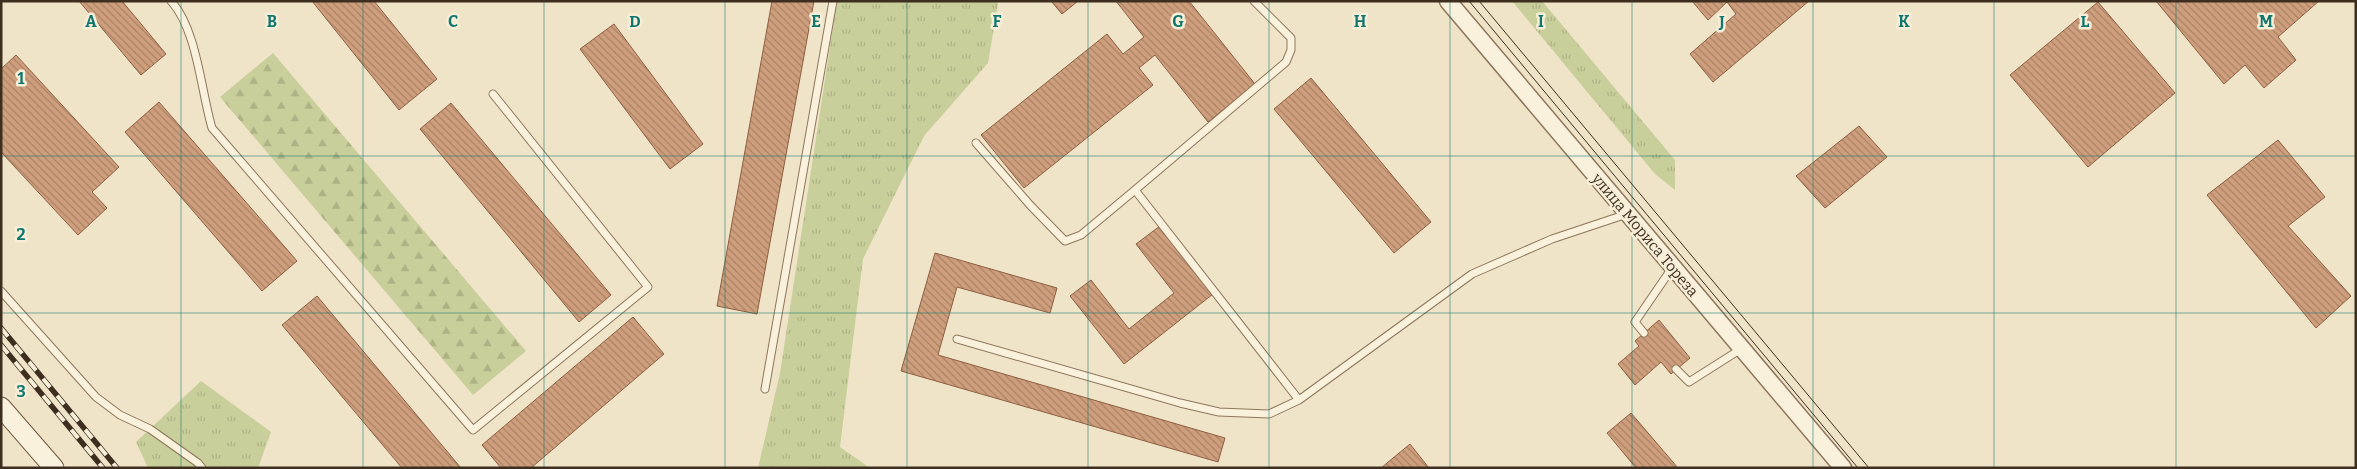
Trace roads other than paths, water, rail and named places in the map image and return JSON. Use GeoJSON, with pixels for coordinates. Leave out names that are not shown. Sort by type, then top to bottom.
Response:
{"type":"FeatureCollection","features":[{"type":"Feature","properties":{"kind":"main road"},"geometry":{"type":"LineString","coordinates":[[1,406],[54,468]]}},
{"type":"Feature","properties":{"kind":"street","name":"улица Мориса Тореза"},"geometry":{"type":"LineString","coordinates":[[1448,1],[1843,468]]}},
{"type":"Feature","properties":{"kind":"lane"},"geometry":{"type":"LineString","coordinates":[[171,1],[178,9],[199,66],[203,100],[212,128],[473,430],[648,287],[494,94]]}},
{"type":"Feature","properties":{"kind":"lane"},"geometry":{"type":"LineString","coordinates":[[765,389],[833,1]]}},
{"type":"Feature","properties":{"kind":"lane"},"geometry":{"type":"LineString","coordinates":[[976,143],[1064,241],[1081,235],[1286,62],[1291,50],[1291,38],[1254,1]]}},
{"type":"Feature","properties":{"kind":"lane"},"geometry":{"type":"LineString","coordinates":[[1135,190],[1299,400]]}},
{"type":"Feature","properties":{"kind":"lane"},"geometry":{"type":"LineString","coordinates":[[957,339],[1180,403],[1219,412],[1269,414],[1299,400],[1472,274],[1552,239],[1628,213]]}},
{"type":"Feature","properties":{"kind":"lane"},"geometry":{"type":"LineString","coordinates":[[1644,333],[1635,322],[1672,268]]}},
{"type":"Feature","properties":{"kind":"lane"},"geometry":{"type":"LineString","coordinates":[[1,291],[96,397],[120,415],[150,429],[198,462],[202,468]]}},
{"type":"Feature","properties":{"kind":"lane"},"geometry":{"type":"LineString","coordinates":[[1676,369],[1689,382],[1742,348]]}},
{"type":"Feature","properties":{"kind":"tram line"},"geometry":{"type":"LineString","coordinates":[[1469,1],[1858,468]]}},
{"type":"Feature","properties":{"kind":"tram line"},"geometry":{"type":"LineString","coordinates":[[1479,1],[1869,468]]}},
{"type":"Feature","properties":{"kind":"railway"},"geometry":{"type":"LineString","coordinates":[[1,328],[117,468]]}},
{"type":"Feature","properties":{"kind":"railway"},"geometry":{"type":"LineString","coordinates":[[1,345],[103,468]]}}]}
